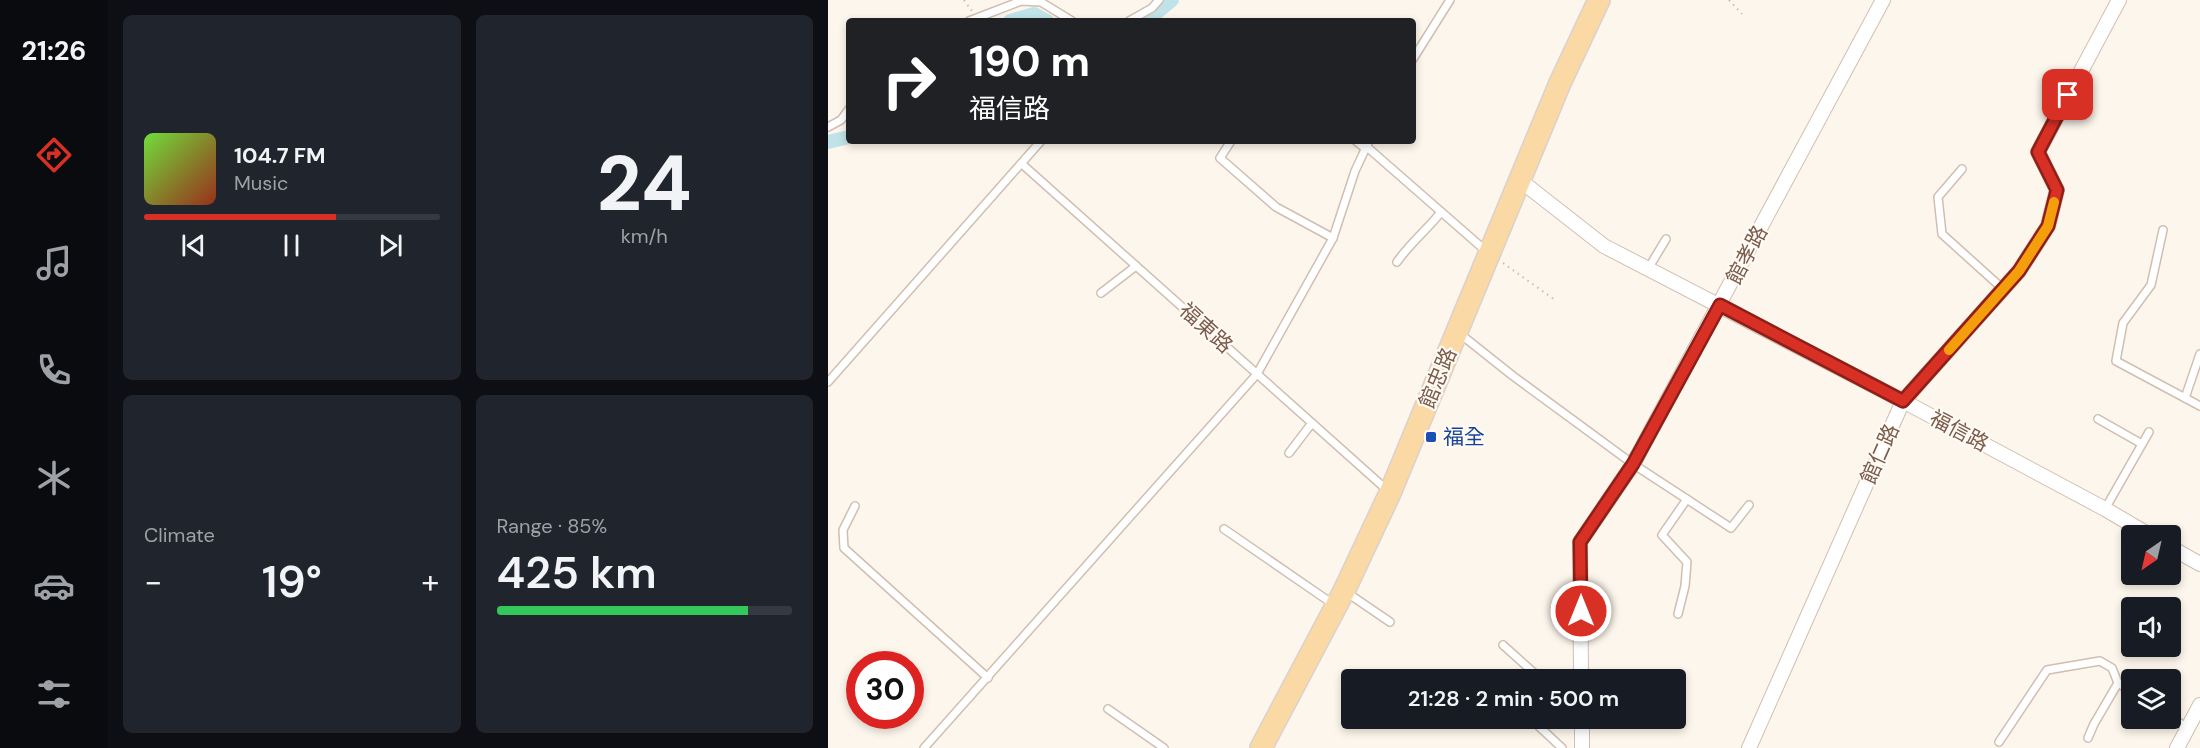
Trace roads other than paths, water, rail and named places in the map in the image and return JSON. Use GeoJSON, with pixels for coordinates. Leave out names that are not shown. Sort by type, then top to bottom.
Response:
{"type":"FeatureCollection","features":[{"type":"Feature","properties":{"kind":"main road","name":"館忠路"},"geometry":{"type":"LineString","coordinates":[[1261,748],[1340,598],[1390,493],[1560,83],[1599,0]]}},
{"type":"Feature","properties":{"kind":"street","name":"館孝路"},"geometry":{"type":"LineString","coordinates":[[1581,669],[1580,542],[1633,464],[1883,0]]}},
{"type":"Feature","properties":{"kind":"street","name":"館仁路"},"geometry":{"type":"LineString","coordinates":[[1749,748],[1903,401],[2019,271],[2048,226],[2057,190],[2038,152],[2119,0]]}},
{"type":"Feature","properties":{"kind":"street","name":"福信路"},"geometry":{"type":"LineString","coordinates":[[1521,181],[1604,246],[1903,401],[2132,525]]}},
{"type":"Feature","properties":{"kind":"street"},"geometry":{"type":"LineString","coordinates":[[2181,553],[2200,564]]}},
{"type":"Feature","properties":{"kind":"street"},"geometry":{"type":"LineString","coordinates":[[2177,748],[2200,705]]}},
{"type":"Feature","properties":{"kind":"street"},"geometry":{"type":"LineString","coordinates":[[1582,729],[1582,748]]}},
{"type":"Feature","properties":{"kind":"lane"},"geometry":{"type":"LineString","coordinates":[[976,18],[1021,0],[1041,2],[1067,18]]}},
{"type":"Feature","properties":{"kind":"lane"},"geometry":{"type":"LineString","coordinates":[[1134,18],[1152,8],[1159,0]]}},
{"type":"Feature","properties":{"kind":"lane"},"geometry":{"type":"LineString","coordinates":[[1416,54],[1450,0]]}},
{"type":"Feature","properties":{"kind":"lane"},"geometry":{"type":"LineString","coordinates":[[828,127],[841,120],[846,114]]}},
{"type":"Feature","properties":{"kind":"lane"},"geometry":{"type":"LineString","coordinates":[[828,382],[1039,144]]}},
{"type":"Feature","properties":{"kind":"lane"},"geometry":{"type":"LineString","coordinates":[[1229,144],[1220,158],[1276,207],[1333,238]]}},
{"type":"Feature","properties":{"kind":"lane"},"geometry":{"type":"LineString","coordinates":[[924,748],[1257,374],[1333,238],[1355,171],[1368,146],[1490,254]]}},
{"type":"Feature","properties":{"kind":"lane","name":"福東路"},"geometry":{"type":"LineString","coordinates":[[1022,164],[1390,493]]}},
{"type":"Feature","properties":{"kind":"lane"},"geometry":{"type":"LineString","coordinates":[[1962,169],[1938,197],[1942,234],[2003,289]]}},
{"type":"Feature","properties":{"kind":"lane"},"geometry":{"type":"LineString","coordinates":[[1397,262],[1408,246],[1424,233],[1441,212]]}},
{"type":"Feature","properties":{"kind":"lane"},"geometry":{"type":"LineString","coordinates":[[2163,230],[2151,285],[2123,323],[2116,361],[2200,406]]}},
{"type":"Feature","properties":{"kind":"lane"},"geometry":{"type":"LineString","coordinates":[[1648,268],[1666,239]]}},
{"type":"Feature","properties":{"kind":"lane"},"geometry":{"type":"LineString","coordinates":[[1101,293],[1136,266]]}},
{"type":"Feature","properties":{"kind":"lane"},"geometry":{"type":"LineString","coordinates":[[1458,332],[1513,376],[1633,464],[1731,528],[1749,505]]}},
{"type":"Feature","properties":{"kind":"lane"},"geometry":{"type":"LineString","coordinates":[[2185,398],[2200,354]]}},
{"type":"Feature","properties":{"kind":"lane"},"geometry":{"type":"LineString","coordinates":[[2098,419],[2142,444]]}},
{"type":"Feature","properties":{"kind":"lane"},"geometry":{"type":"LineString","coordinates":[[1289,453],[1312,423]]}},
{"type":"Feature","properties":{"kind":"lane"},"geometry":{"type":"LineString","coordinates":[[2105,509],[2149,432]]}},
{"type":"Feature","properties":{"kind":"lane"},"geometry":{"type":"LineString","coordinates":[[1678,614],[1685,586],[1687,562],[1662,535],[1687,499]]}},
{"type":"Feature","properties":{"kind":"lane"},"geometry":{"type":"LineString","coordinates":[[855,506],[843,530],[844,548],[988,678]]}},
{"type":"Feature","properties":{"kind":"lane"},"geometry":{"type":"LineString","coordinates":[[1224,529],[1340,598],[1390,622]]}},
{"type":"Feature","properties":{"kind":"lane"},"geometry":{"type":"LineString","coordinates":[[1503,645],[1530,669]]}},
{"type":"Feature","properties":{"kind":"lane"},"geometry":{"type":"LineString","coordinates":[[1999,742],[2047,670],[2100,661],[2112,668],[2121,685]]}},
{"type":"Feature","properties":{"kind":"lane"},"geometry":{"type":"LineString","coordinates":[[2088,738],[2118,683]]}},
{"type":"Feature","properties":{"kind":"lane"},"geometry":{"type":"LineString","coordinates":[[1108,709],[1164,748]]}},
{"type":"Feature","properties":{"kind":"lane"},"geometry":{"type":"LineString","coordinates":[[2181,724],[2188,728]]}},
{"type":"Feature","properties":{"kind":"lane"},"geometry":{"type":"LineString","coordinates":[[1542,729],[1562,748]]}},
{"type":"Feature","properties":{"kind":"waterway"},"geometry":{"type":"LineString","coordinates":[[1151,18],[1172,0]]}},
{"type":"Feature","properties":{"kind":"waterway"},"geometry":{"type":"LineString","coordinates":[[1020,18],[1034,14],[1041,18]]}},
{"type":"Feature","properties":{"kind":"waterway"},"geometry":{"type":"LineString","coordinates":[[828,142],[846,138]]}},
{"type":"Feature","properties":{"kind":"place","name":"福全"},"geometry":{"type":"Point","coordinates":[1431,437]}}]}
